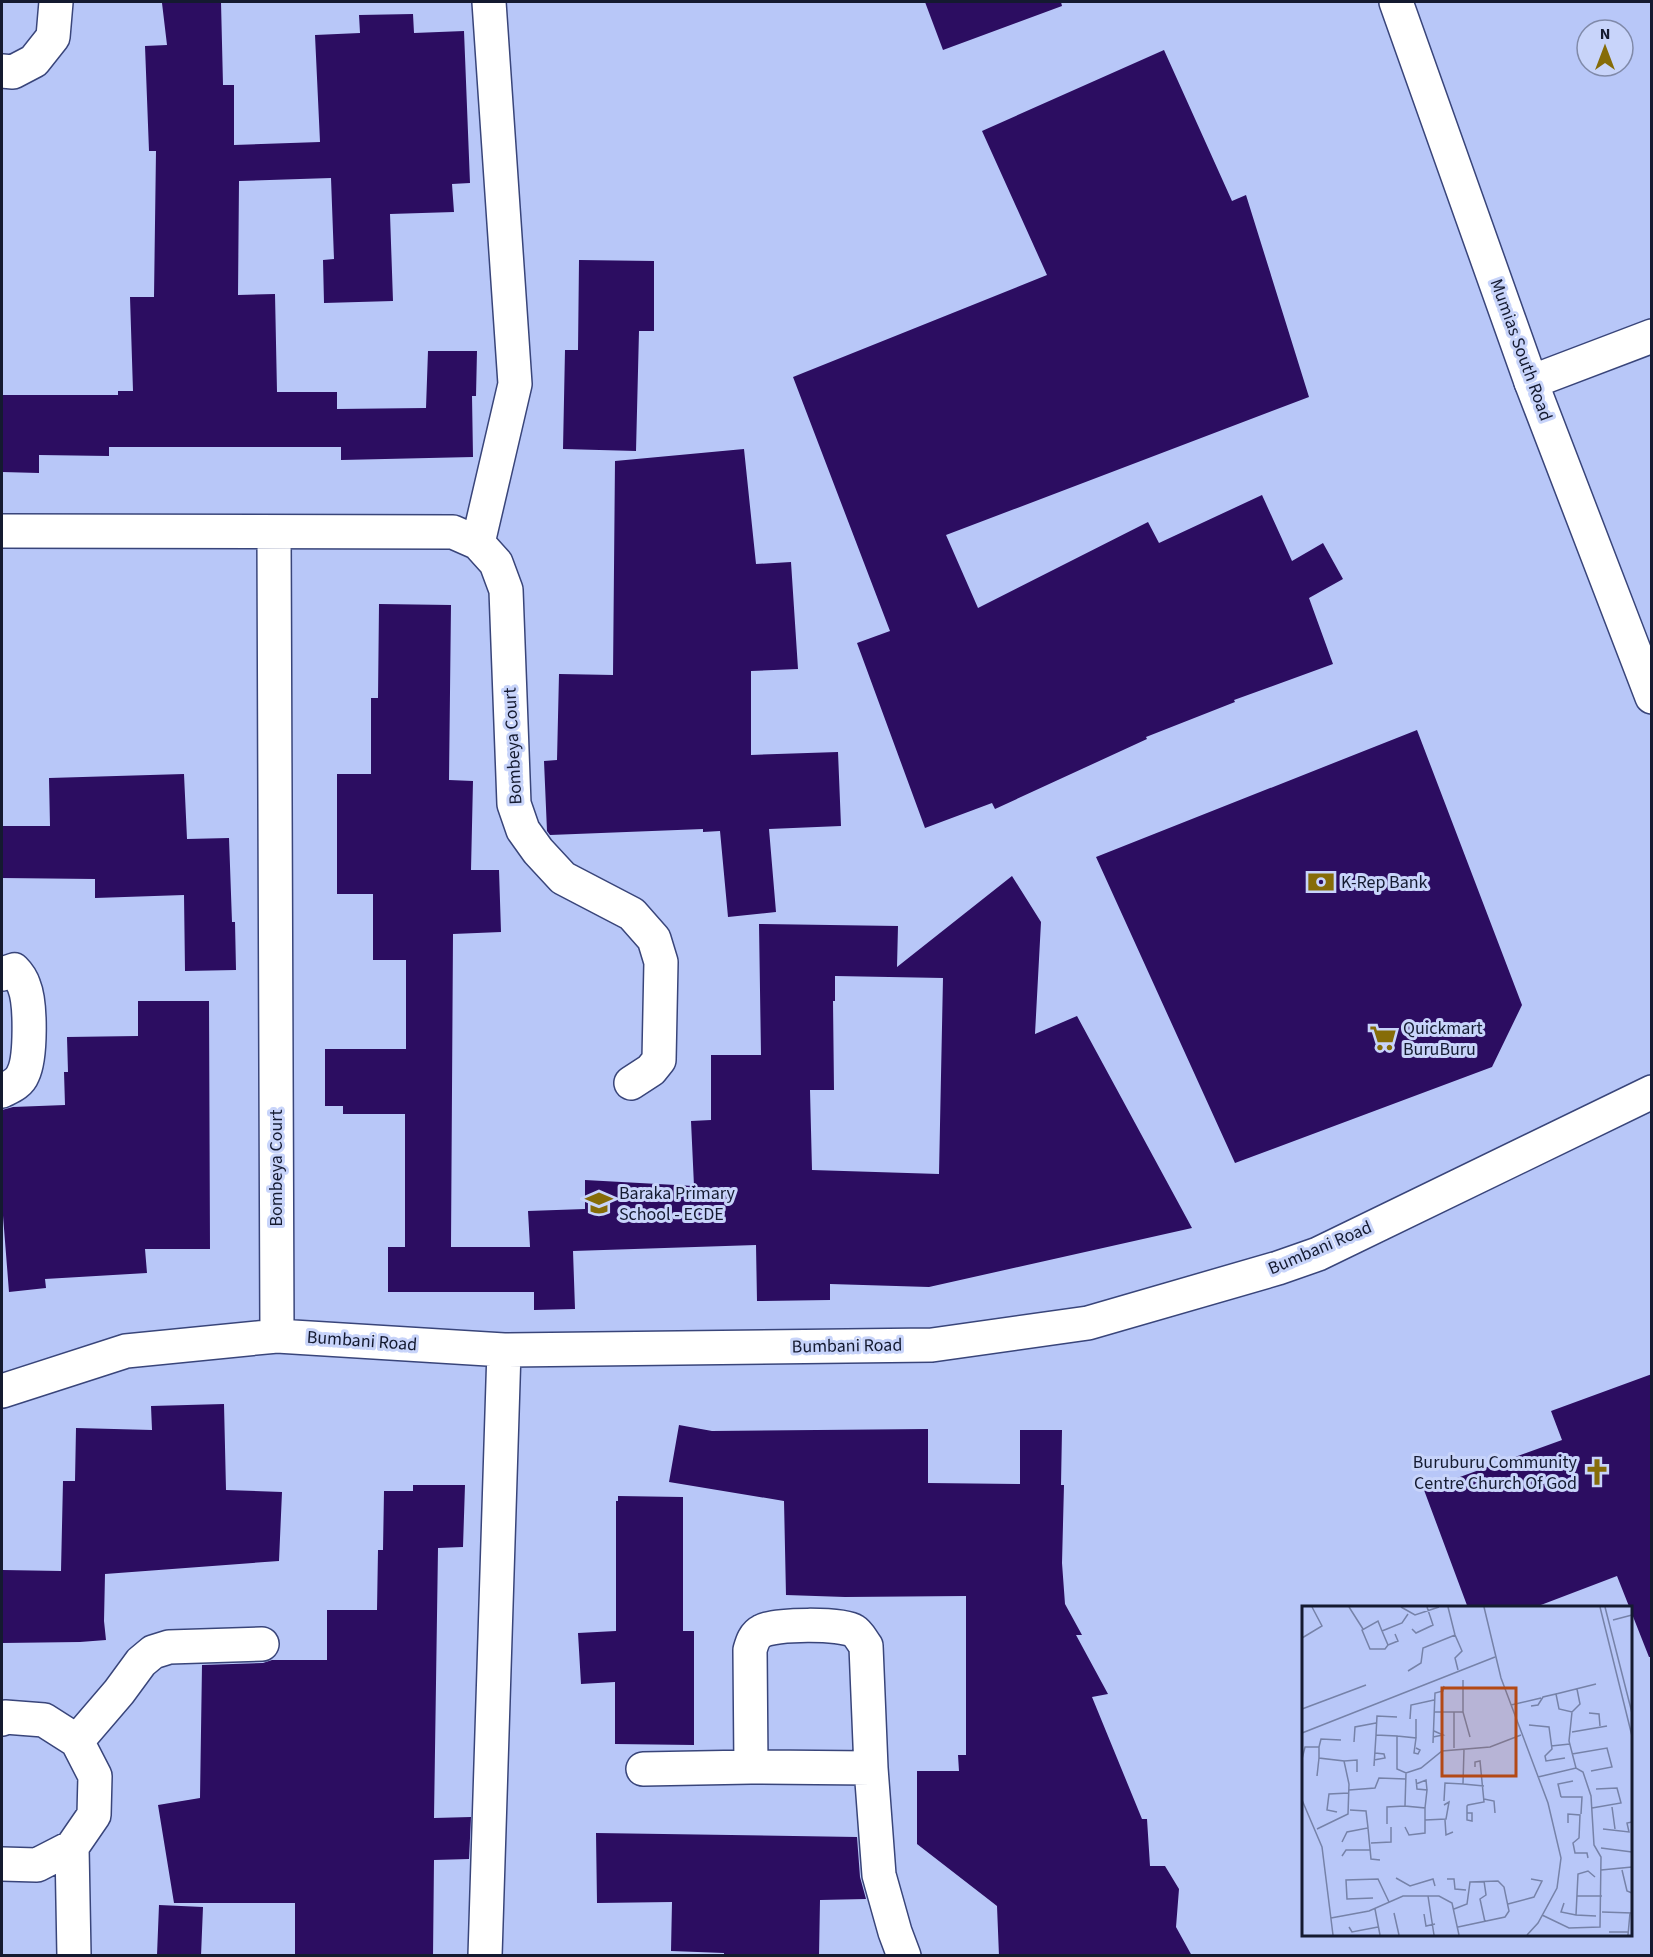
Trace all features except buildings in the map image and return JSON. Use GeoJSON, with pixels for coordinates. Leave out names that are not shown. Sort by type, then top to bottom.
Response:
{"type":"FeatureCollection","features":[{"type":"Feature","properties":{"kind":"street"},"geometry":{"type":"LineString","coordinates":[[2,71],[13,72],[34,61],[53,37],[56,2]]}},
{"type":"Feature","properties":{"kind":"street"},"geometry":{"type":"LineString","coordinates":[[478,543],[515,384],[489,2]]}},
{"type":"Feature","properties":{"kind":"street","name":"Mumias South Road"},"geometry":{"type":"LineString","coordinates":[[1396,2],[1531,381],[1652,697]]}},
{"type":"Feature","properties":{"kind":"street"},"geometry":{"type":"LineString","coordinates":[[1531,381],[1652,336]]}},
{"type":"Feature","properties":{"kind":"street","name":"Bombeya Court"},"geometry":{"type":"LineString","coordinates":[[2,531],[453,532],[478,543],[496,563],[506,590],[514,804],[523,830],[538,851],[563,878],[632,914],[654,939],[661,962],[659,1060],[651,1071],[631,1083]]}},
{"type":"Feature","properties":{"kind":"street","name":"Bombeya Court"},"geometry":{"type":"LineString","coordinates":[[274,532],[277,1336]]}},
{"type":"Feature","properties":{"kind":"street"},"geometry":{"type":"LineString","coordinates":[[2,974],[14,970],[25,987],[29,1053],[23,1075],[16,1084],[2,1091]]}},
{"type":"Feature","properties":{"kind":"street","name":"Bumbani Road"},"geometry":{"type":"LineString","coordinates":[[2,1391],[126,1351],[277,1336],[504,1350],[932,1345],[1088,1323],[1278,1268],[1318,1254],[1652,1092]]}},
{"type":"Feature","properties":{"kind":"street"},"geometry":{"type":"LineString","coordinates":[[485,1956],[504,1350]]}},
{"type":"Feature","properties":{"kind":"street"},"geometry":{"type":"LineString","coordinates":[[751,1767],[750,1650],[753,1639],[761,1631],[775,1626],[836,1626],[854,1631],[866,1646],[871,1768],[879,1875],[904,1956]]}},
{"type":"Feature","properties":{"kind":"street"},"geometry":{"type":"LineString","coordinates":[[77,1741],[141,1662],[153,1652],[169,1647],[262,1644]]}},
{"type":"Feature","properties":{"kind":"street"},"geometry":{"type":"LineString","coordinates":[[2,1719],[5,1717],[45,1720],[77,1741],[95,1776],[94,1815],[72,1847],[37,1865],[2,1864]]}},
{"type":"Feature","properties":{"kind":"street"},"geometry":{"type":"LineString","coordinates":[[643,1769],[871,1768]]}},
{"type":"Feature","properties":{"kind":"street"},"geometry":{"type":"LineString","coordinates":[[72,1847],[74,1956]]}},
{"type":"Feature","properties":{"kind":"place","name":"K-Rep Bank"},"geometry":{"type":"Point","coordinates":[1321,882]}},
{"type":"Feature","properties":{"kind":"place","name":"Quickmart BuruBuru"},"geometry":{"type":"Point","coordinates":[1383,1038]}},
{"type":"Feature","properties":{"kind":"place","name":"Baraka Primary School - ECDE"},"geometry":{"type":"Point","coordinates":[599,1203]}},
{"type":"Feature","properties":{"kind":"place","name":"Buruburu Community Centre Church Of God"},"geometry":{"type":"Point","coordinates":[1597,1472]}}]}
